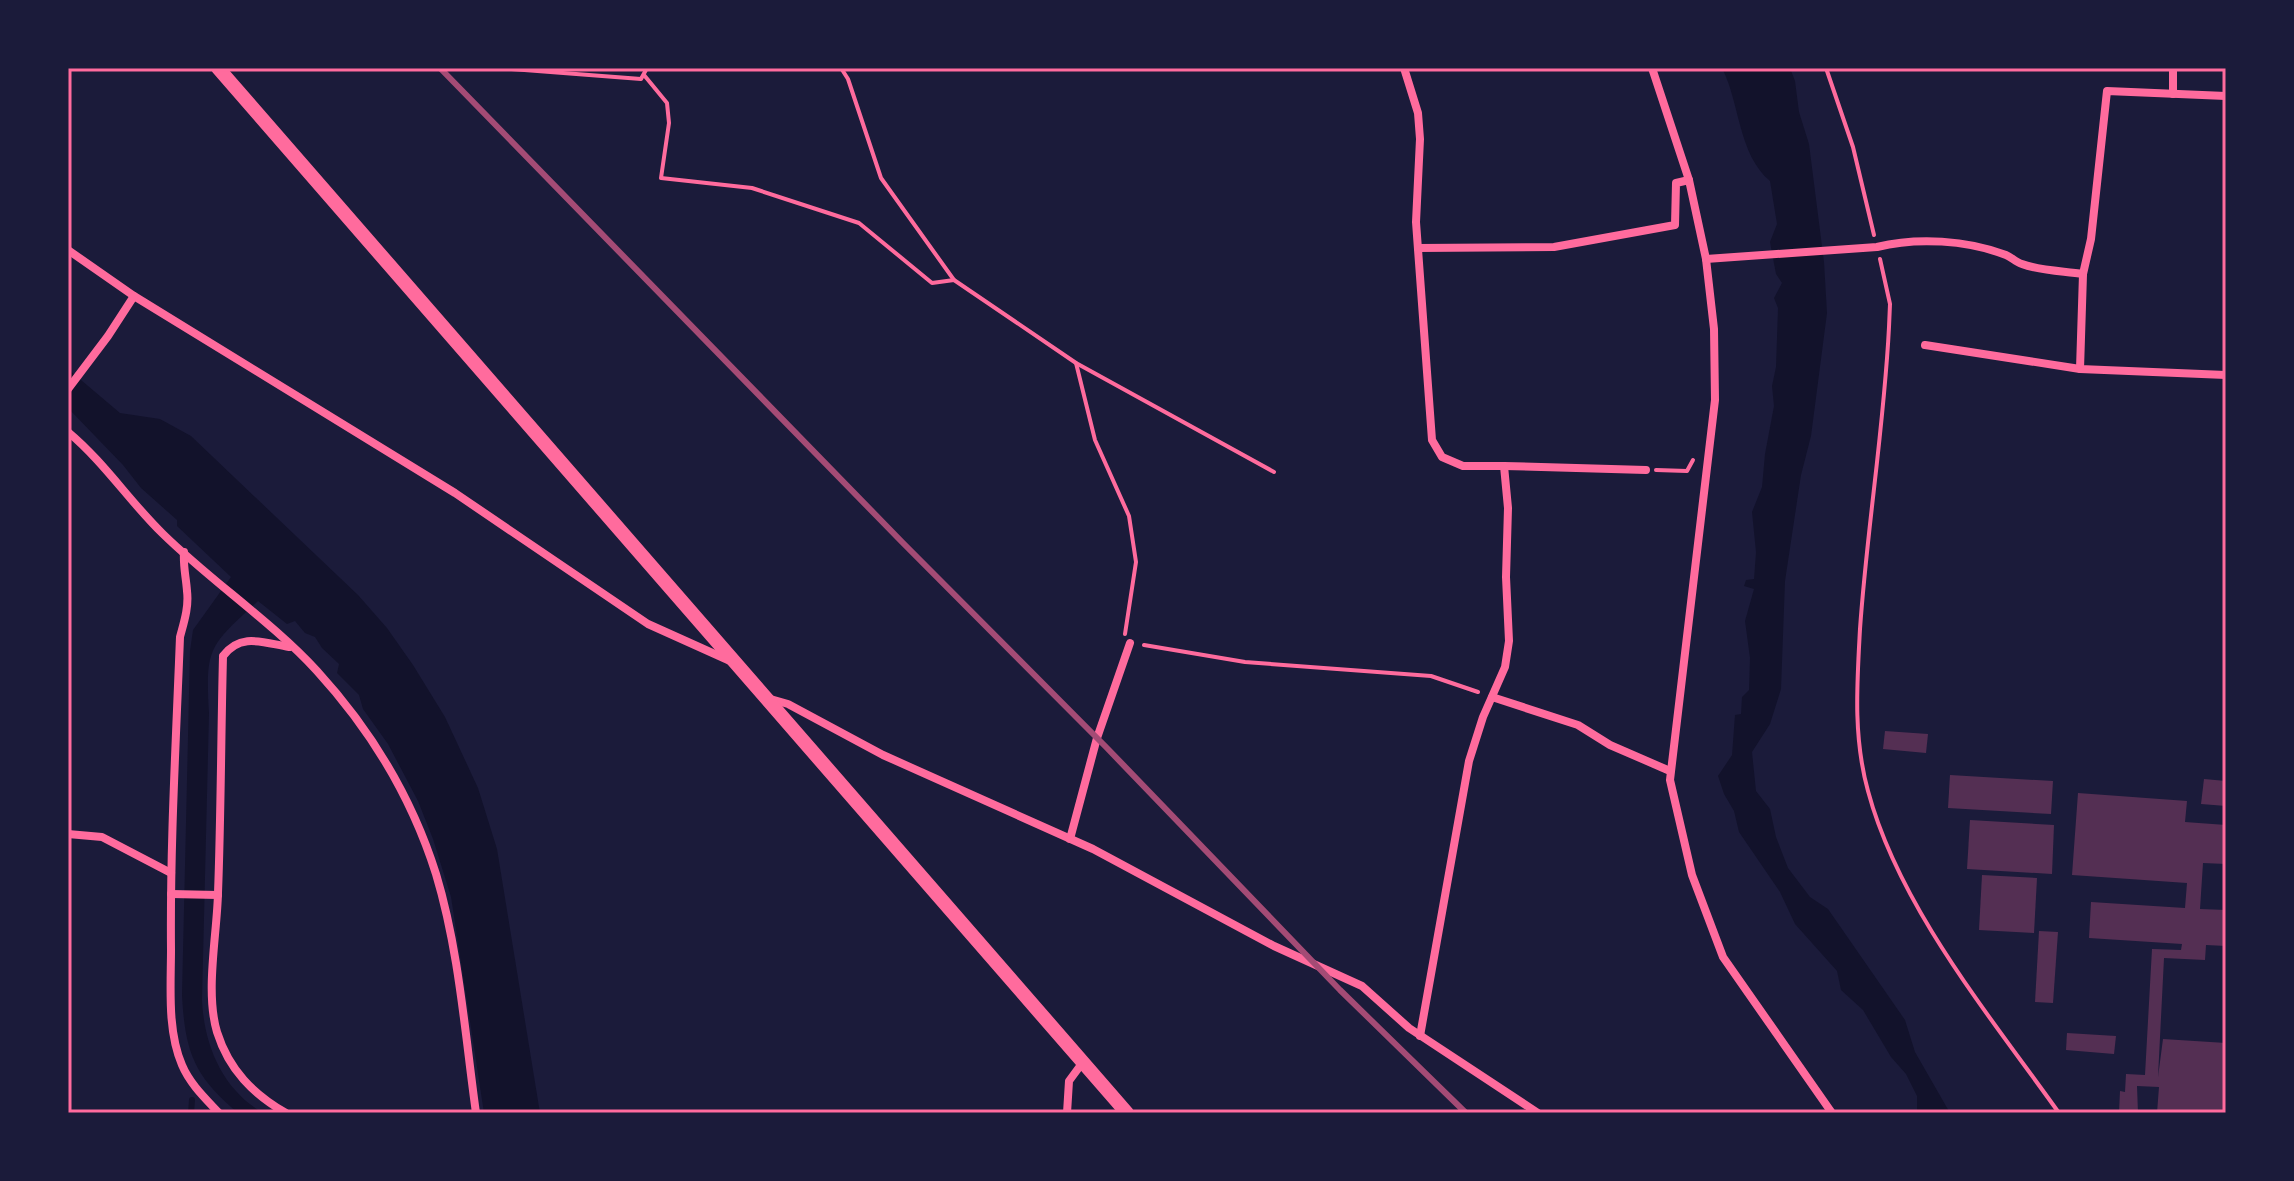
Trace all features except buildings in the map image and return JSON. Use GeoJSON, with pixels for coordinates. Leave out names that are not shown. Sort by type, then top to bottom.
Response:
{"type":"FeatureCollection","features":[{"type":"Feature","properties":{"kind":"street"},"geometry":{"type":"LineString","coordinates":[[218,68],[1127,1113]]}},
{"type":"Feature","properties":{"kind":"street"},"geometry":{"type":"LineString","coordinates":[[1404,68],[1418,113],[1420,139],[1416,222],[1432,440],[1442,457],[1463,466],[1646,470]]}},
{"type":"Feature","properties":{"kind":"street"},"geometry":{"type":"LineString","coordinates":[[1652,68],[1689,180],[1706,259],[1714,329],[1715,400],[1670,771],[1677,816],[1692,875],[1723,957],[1832,1113]]}},
{"type":"Feature","properties":{"kind":"street"},"geometry":{"type":"LineString","coordinates":[[2173,68],[2173,94]]}},
{"type":"Feature","properties":{"kind":"street"},"geometry":{"type":"LineString","coordinates":[[2080,369],[2083,274],[2091,239],[2107,91],[2226,96]]}},
{"type":"Feature","properties":{"kind":"street"},"geometry":{"type":"LineString","coordinates":[[1418,248],[1554,247],[1675,225],[1676,183],[1689,180]]}},
{"type":"Feature","properties":{"kind":"street"},"geometry":{"type":"LineString","coordinates":[[1706,259],[1877,247],[1900,241],[1964,245],[2007,255],[2021,264],[2083,274]]}},
{"type":"Feature","properties":{"kind":"street"},"geometry":{"type":"LineString","coordinates":[[68,250],[134,296],[455,493],[648,624],[733,662]]}},
{"type":"Feature","properties":{"kind":"street"},"geometry":{"type":"LineString","coordinates":[[68,389],[134,296]]}},
{"type":"Feature","properties":{"kind":"street"},"geometry":{"type":"LineString","coordinates":[[1925,345],[2080,369],[2226,375]]}},
{"type":"Feature","properties":{"kind":"street"},"geometry":{"type":"LineString","coordinates":[[68,432],[86,447],[163,534],[315,669],[360,723],[404,794],[421,833],[445,910],[476,1113]]}},
{"type":"Feature","properties":{"kind":"street"},"geometry":{"type":"LineString","coordinates":[[1420,1036],[1469,761],[1505,667],[1509,641],[1506,577],[1508,508],[1504,466]]}},
{"type":"Feature","properties":{"kind":"street"},"geometry":{"type":"LineString","coordinates":[[184,552],[187,610],[180,637],[171,873],[171,997],[181,1064],[193,1086],[219,1113]]}},
{"type":"Feature","properties":{"kind":"street"},"geometry":{"type":"LineString","coordinates":[[286,1113],[243,1082],[226,1057],[216,1029],[213,992],[223,656],[230,647],[243,640],[292,648]]}},
{"type":"Feature","properties":{"kind":"street"},"geometry":{"type":"LineString","coordinates":[[1070,839],[1097,738],[1130,643]]}},
{"type":"Feature","properties":{"kind":"street"},"geometry":{"type":"LineString","coordinates":[[764,697],[788,704],[883,755],[1070,839],[1274,946],[1362,986],[1420,1036],[1538,1113]]}},
{"type":"Feature","properties":{"kind":"street"},"geometry":{"type":"LineString","coordinates":[[1492,697],[1578,725],[1610,745],[1670,771]]}},
{"type":"Feature","properties":{"kind":"street"},"geometry":{"type":"LineString","coordinates":[[68,834],[102,837],[171,873]]}},
{"type":"Feature","properties":{"kind":"street"},"geometry":{"type":"LineString","coordinates":[[171,894],[218,895]]}},
{"type":"Feature","properties":{"kind":"street"},"geometry":{"type":"LineString","coordinates":[[1067,1113],[1069,1081],[1083,1062]]}},
{"type":"Feature","properties":{"kind":"path"},"geometry":{"type":"LineString","coordinates":[[498,68],[641,79],[647,68]]}},
{"type":"Feature","properties":{"kind":"path"},"geometry":{"type":"LineString","coordinates":[[841,68],[848,79],[881,178],[954,280],[1076,363],[1274,472]]}},
{"type":"Feature","properties":{"kind":"path"},"geometry":{"type":"LineString","coordinates":[[1826,68],[1862,177],[1890,304],[1855,705],[1868,793],[1901,876],[1935,935],[2059,1113]]}},
{"type":"Feature","properties":{"kind":"path"},"geometry":{"type":"LineString","coordinates":[[644,75],[667,103],[669,123],[661,178],[752,188],[820,209],[859,223],[932,283],[954,280]]}},
{"type":"Feature","properties":{"kind":"path"},"geometry":{"type":"LineString","coordinates":[[1076,363],[1095,440],[1129,516],[1136,562],[1125,634],[1130,643],[1245,662],[1431,676],[1492,697]]}},
{"type":"Feature","properties":{"kind":"path"},"geometry":{"type":"LineString","coordinates":[[1646,470],[1687,471],[1694,454]]}},
{"type":"Feature","properties":{"kind":"shaded area"},"geometry":{"type":"Polygon","coordinates":[[[1722,68],[1790,68],[1809,144],[1824,262],[1827,313],[1811,436],[1801,475],[1785,581],[1781,689],[1770,724],[1752,752],[1756,791],[1770,809],[1776,837],[1788,868],[1810,897],[1828,909],[1905,1020],[1915,1052],[1950,1113],[1917,1113],[1917,1096],[1906,1074],[1891,1057],[1863,1010],[1841,990],[1837,971],[1795,924],[1780,892],[1739,832],[1734,811],[1718,776],[1732,755],[1735,715],[1741,714],[1742,697],[1749,690],[1750,658],[1745,621],[1754,589],[1744,586],[1746,580],[1754,579],[1756,552],[1752,512],[1762,487],[1774,406],[1772,386],[1776,367],[1778,308],[1774,298],[1782,283],[1776,274],[1770,242],[1777,224],[1770,181],[1759,170],[1745,143],[1722,68]]]}},
{"type":"Feature","properties":{"kind":"shaded area"},"geometry":{"type":"Polygon","coordinates":[[[68,369],[120,413],[160,419],[191,436],[358,595],[387,628],[413,665],[445,717],[478,788],[497,849],[540,1113],[484,1113],[451,897],[418,801],[388,744],[363,709],[359,695],[337,673],[339,664],[315,637],[305,633],[295,621],[287,624],[258,601],[220,639],[210,660],[208,674],[202,1000],[211,1049],[226,1079],[236,1092],[263,1113],[238,1113],[202,1074],[189,1048],[182,995],[190,651],[193,630],[231,577],[177,526],[177,520],[141,488],[68,408],[68,369]]]}},
{"type":"Feature","properties":{"kind":"waterway"},"geometry":{"type":"LineString","coordinates":[[191,1113],[192,1100]]}},
{"type":"Feature","properties":{"kind":"railway"},"geometry":{"type":"LineString","coordinates":[[440,68],[1340,990],[1466,1113]]}}]}
